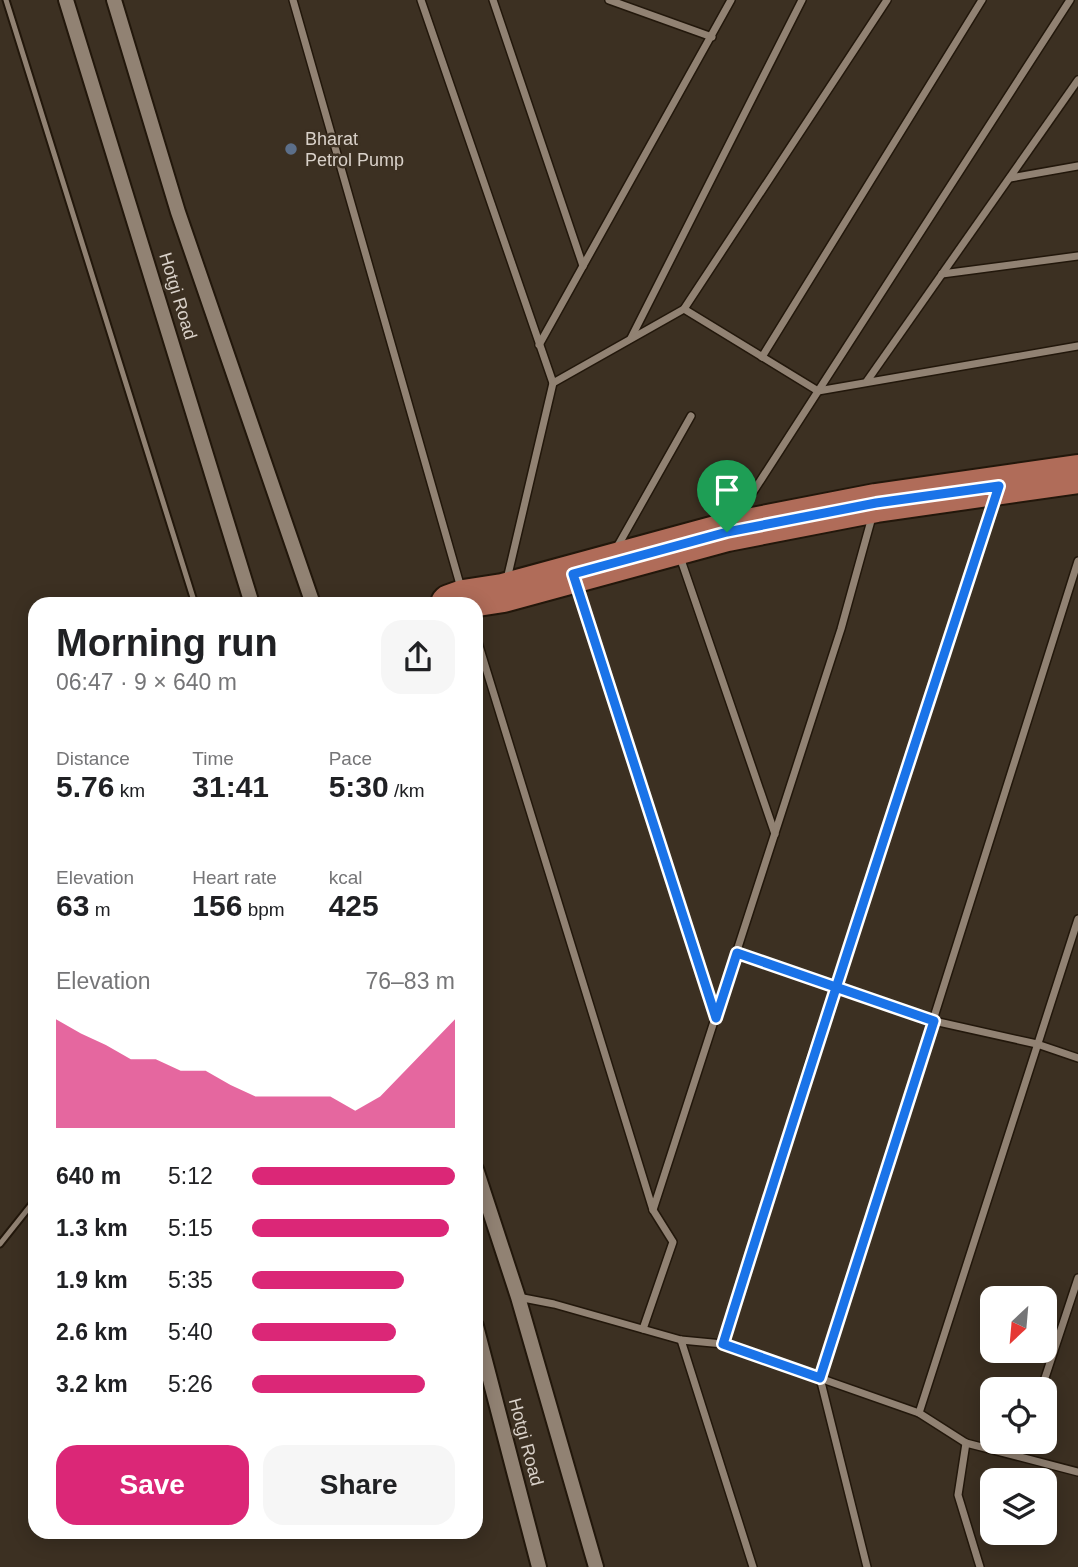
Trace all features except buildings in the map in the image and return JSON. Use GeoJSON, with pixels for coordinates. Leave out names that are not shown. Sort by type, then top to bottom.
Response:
{"type":"FeatureCollection","features":[{"type":"Feature","properties":{"kind":"main road","name":"Hotgi Road"},"geometry":{"type":"LineString","coordinates":[[66,0],[250,597]]}},
{"type":"Feature","properties":{"kind":"main road"},"geometry":{"type":"LineString","coordinates":[[114,0],[178,212],[311,597]]}},
{"type":"Feature","properties":{"kind":"main road"},"geometry":{"type":"LineString","coordinates":[[483,597],[727,532],[876,503],[1078,474]]}},
{"type":"Feature","properties":{"kind":"main road"},"geometry":{"type":"LineString","coordinates":[[483,1190],[518,1297],[596,1567]]}},
{"type":"Feature","properties":{"kind":"main road","name":"Hotgi Road"},"geometry":{"type":"LineString","coordinates":[[483,1353],[539,1567]]}},
{"type":"Feature","properties":{"kind":"street"},"geometry":{"type":"LineString","coordinates":[[293,0],[459,597]]}},
{"type":"Feature","properties":{"kind":"street"},"geometry":{"type":"LineString","coordinates":[[421,0],[553,383],[503,593]]}},
{"type":"Feature","properties":{"kind":"street"},"geometry":{"type":"LineString","coordinates":[[493,0],[583,266]]}},
{"type":"Feature","properties":{"kind":"street"},"geometry":{"type":"LineString","coordinates":[[609,0],[712,37]]}},
{"type":"Feature","properties":{"kind":"street"},"geometry":{"type":"LineString","coordinates":[[540,345],[731,0]]}},
{"type":"Feature","properties":{"kind":"street"},"geometry":{"type":"LineString","coordinates":[[631,338],[802,0]]}},
{"type":"Feature","properties":{"kind":"street"},"geometry":{"type":"LineString","coordinates":[[553,383],[684,309],[887,0]]}},
{"type":"Feature","properties":{"kind":"street"},"geometry":{"type":"LineString","coordinates":[[762,357],[982,0]]}},
{"type":"Feature","properties":{"kind":"street"},"geometry":{"type":"LineString","coordinates":[[727,532],[1070,0]]}},
{"type":"Feature","properties":{"kind":"street"},"geometry":{"type":"LineString","coordinates":[[867,381],[1078,80]]}},
{"type":"Feature","properties":{"kind":"street"},"geometry":{"type":"LineString","coordinates":[[1010,178],[1078,166]]}},
{"type":"Feature","properties":{"kind":"street"},"geometry":{"type":"LineString","coordinates":[[942,274],[1078,256]]}},
{"type":"Feature","properties":{"kind":"street"},"geometry":{"type":"LineString","coordinates":[[684,309],[818,391],[1078,346]]}},
{"type":"Feature","properties":{"kind":"street"},"geometry":{"type":"LineString","coordinates":[[691,416],[590,570],[716,1018]]}},
{"type":"Feature","properties":{"kind":"street"},"geometry":{"type":"LineString","coordinates":[[723,1344],[835,987],[999,486]]}},
{"type":"Feature","properties":{"kind":"street"},"geometry":{"type":"LineString","coordinates":[[653,1210],[841,629],[876,503]]}},
{"type":"Feature","properties":{"kind":"street"},"geometry":{"type":"LineString","coordinates":[[677,546],[775,835]]}},
{"type":"Feature","properties":{"kind":"street"},"geometry":{"type":"LineString","coordinates":[[867,1567],[820,1378],[1078,561]]}},
{"type":"Feature","properties":{"kind":"street"},"geometry":{"type":"LineString","coordinates":[[483,659],[653,1210],[673,1242],[643,1329]]}},
{"type":"Feature","properties":{"kind":"street"},"geometry":{"type":"LineString","coordinates":[[919,1413],[1078,919]]}},
{"type":"Feature","properties":{"kind":"street"},"geometry":{"type":"LineString","coordinates":[[737,953],[934,1021],[1037,1044],[1078,1058]]}},
{"type":"Feature","properties":{"kind":"street"},"geometry":{"type":"LineString","coordinates":[[1045,1377],[1078,1278]]}},
{"type":"Feature","properties":{"kind":"street"},"geometry":{"type":"LineString","coordinates":[[518,1297],[554,1304],[681,1340],[723,1344],[919,1413],[966,1443],[1078,1472]]}},
{"type":"Feature","properties":{"kind":"street"},"geometry":{"type":"LineString","coordinates":[[681,1340],[752,1567]]}},
{"type":"Feature","properties":{"kind":"street"},"geometry":{"type":"LineString","coordinates":[[966,1443],[958,1495],[979,1567]]}},
{"type":"Feature","properties":{"kind":"lane"},"geometry":{"type":"LineString","coordinates":[[6,0],[193,597]]}},
{"type":"Feature","properties":{"kind":"lane"},"geometry":{"type":"LineString","coordinates":[[0,1244],[28,1209]]}},
{"type":"Feature","properties":{"kind":"place","name":"Bharat Petrol Pump"},"geometry":{"type":"Point","coordinates":[291,149]}},
{"type":"Feature","properties":{"kind":"route"},"geometry":{"type":"LineString","coordinates":[[727,532],[573,574],[716,1018],[737,953],[835,987],[934,1021],[820,1378],[723,1344],[811,1058],[835,987],[890,823],[999,486],[876,503],[727,532]]}}]}
